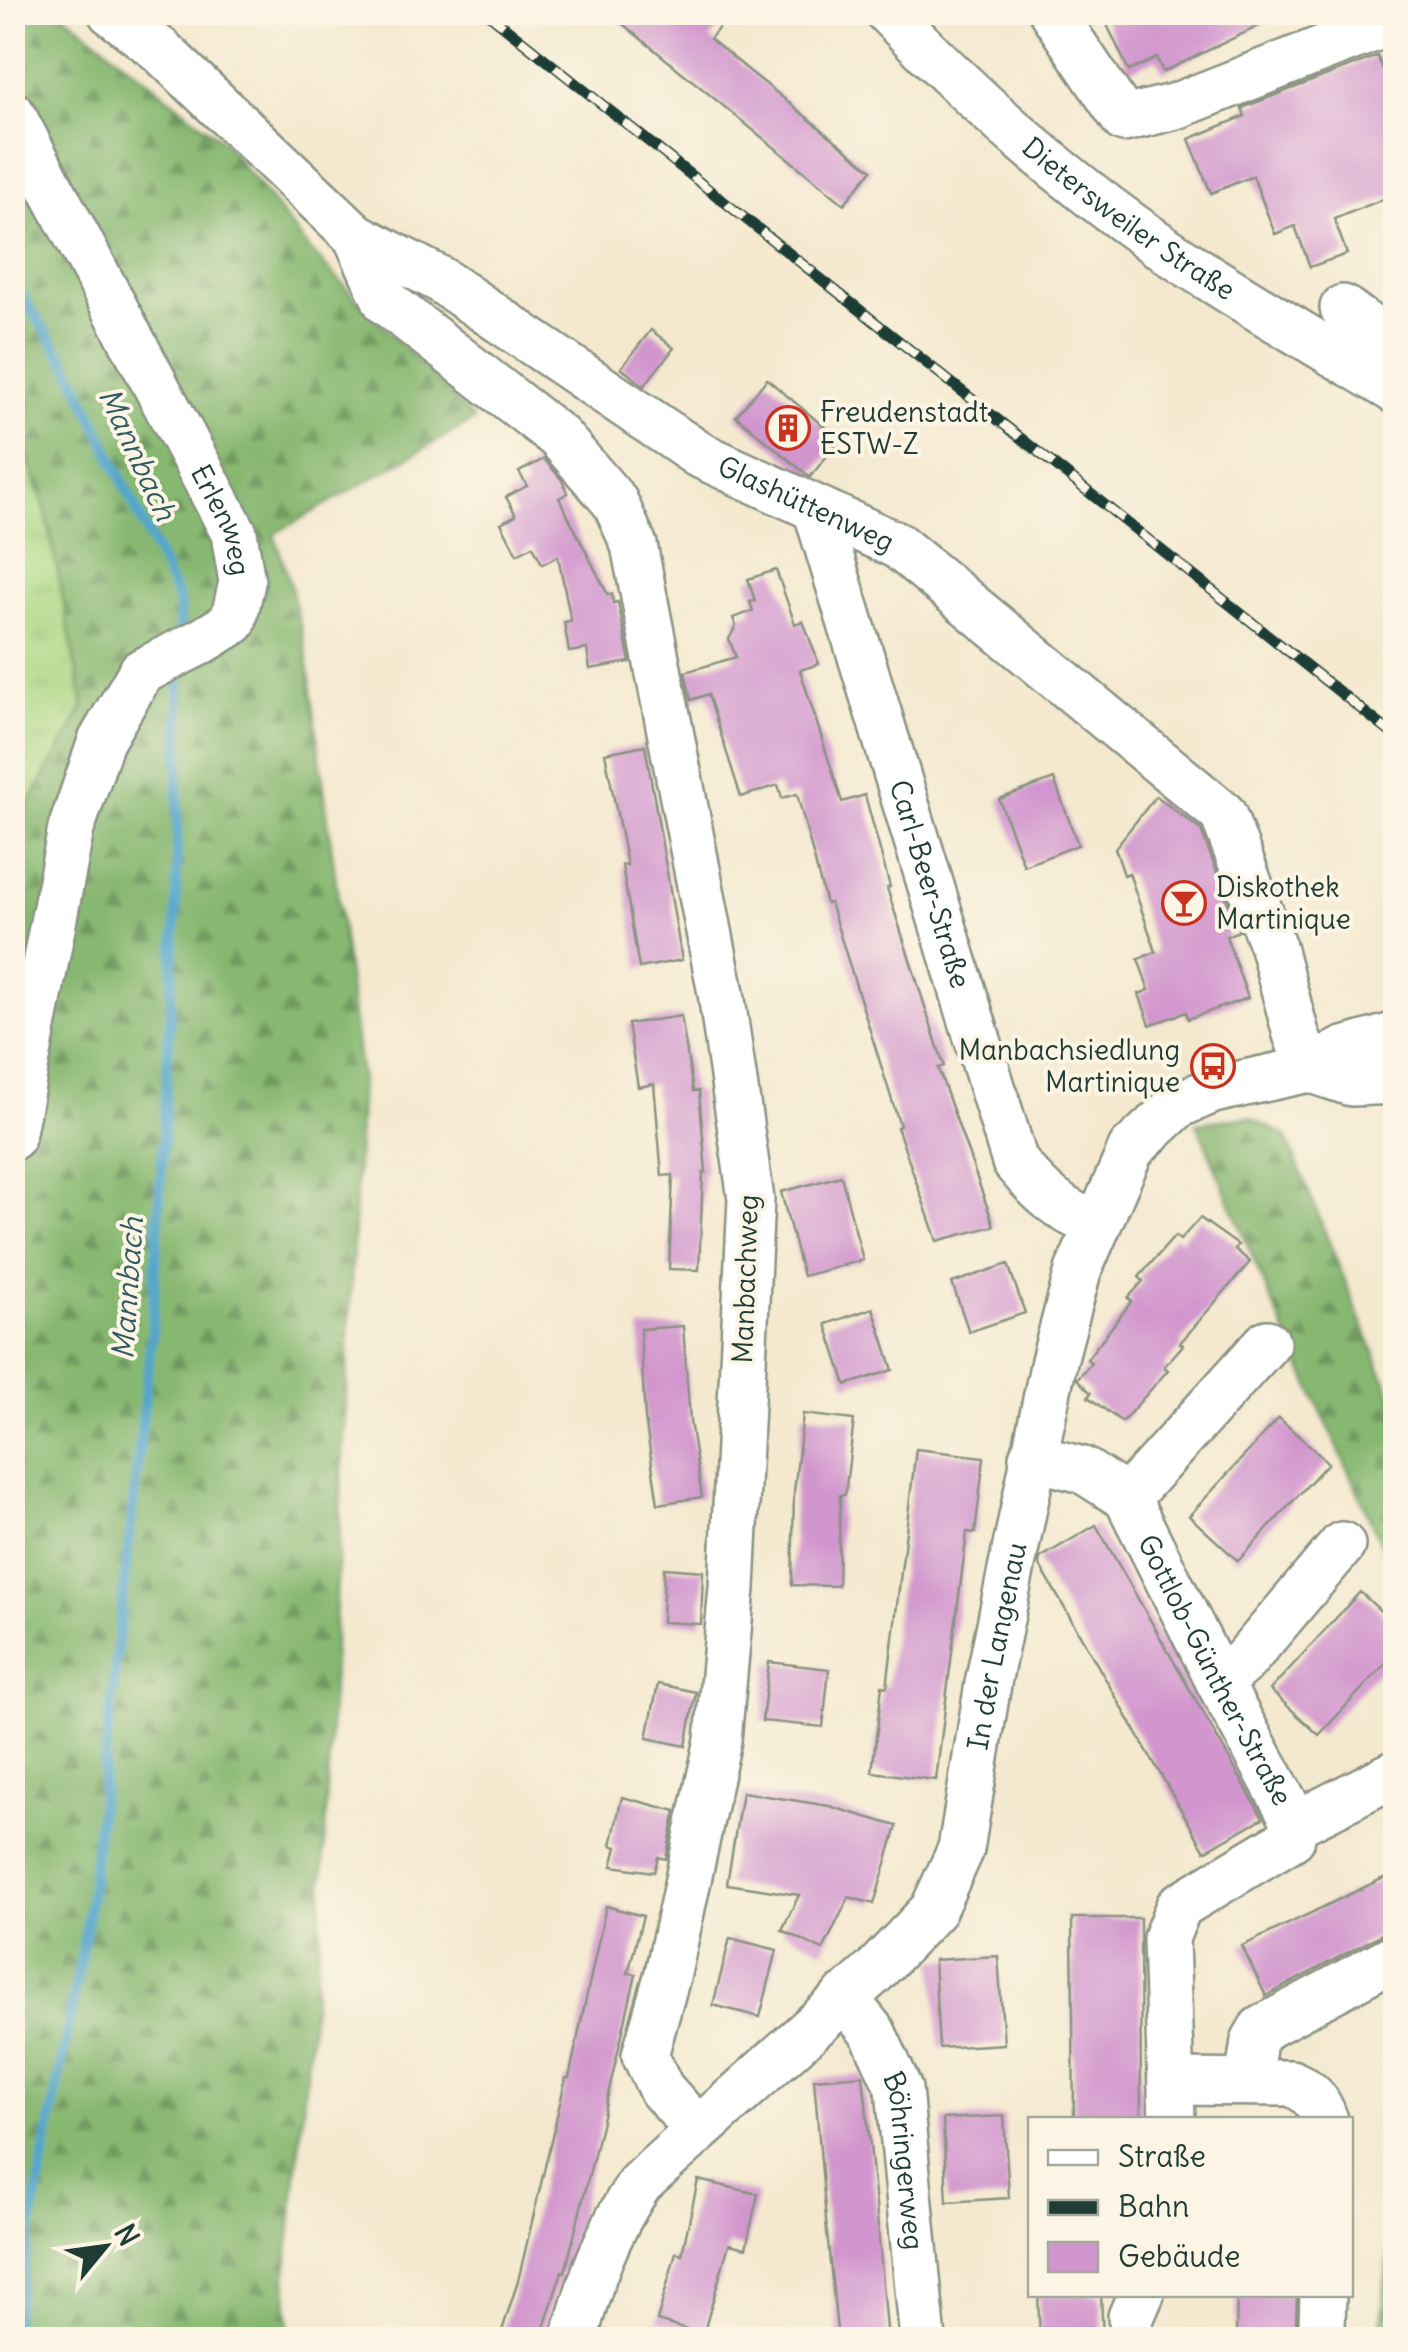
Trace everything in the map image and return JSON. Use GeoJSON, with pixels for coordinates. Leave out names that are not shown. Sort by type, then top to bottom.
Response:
{"type":"FeatureCollection","features":[{"type":"Feature","properties":{"kind":"street","name":"Glashüttenweg"},"geometry":{"type":"LineString","coordinates":[[110,12],[160,50],[356,236],[439,280],[698,454],[898,546],[1223,814],[1274,948],[1309,1069]]}},
{"type":"Feature","properties":{"kind":"street","name":"Dietersweiler Straße"},"geometry":{"type":"LineString","coordinates":[[888,12],[961,85],[1116,214],[1174,255],[1396,391]]}},
{"type":"Feature","properties":{"kind":"street"},"geometry":{"type":"LineString","coordinates":[[1052,12],[1124,119],[1176,106],[1396,20]]}},
{"type":"Feature","properties":{"kind":"street","name":"Erlenweg"},"geometry":{"type":"LineString","coordinates":[[12,114],[234,533],[242,582],[233,622],[142,672],[101,741],[71,829],[12,1137]]}},
{"type":"Feature","properties":{"kind":"street","name":"Glashüttenweg"},"geometry":{"type":"LineString","coordinates":[[356,236],[386,302],[558,437]]}},
{"type":"Feature","properties":{"kind":"street"},"geometry":{"type":"LineString","coordinates":[[1343,308],[1396,346]]}},
{"type":"Feature","properties":{"kind":"street","name":"Manbachweg"},"geometry":{"type":"LineString","coordinates":[[558,437],[616,502],[634,545],[721,993],[751,1199],[732,1588],[718,1740],[668,1972],[645,2055],[661,2089],[698,2130]]}},
{"type":"Feature","properties":{"kind":"street","name":"Carl-Beer-Straße"},"geometry":{"type":"LineString","coordinates":[[816,509],[1015,1162],[1043,1195],[1071,1215],[1096,1225]]}},
{"type":"Feature","properties":{"kind":"street","name":"In der Langenau"},"geometry":{"type":"LineString","coordinates":[[574,2340],[599,2254],[615,2220],[640,2183],[875,1971],[933,1910],[961,1849],[1032,1457],[1073,1289],[1096,1225],[1131,1149],[1178,1105],[1213,1090],[1309,1069],[1344,1050],[1396,1035]]}},
{"type":"Feature","properties":{"kind":"street","name":"In der Langenau"},"geometry":{"type":"LineString","coordinates":[[1309,1069],[1351,1084],[1396,1081]]}},
{"type":"Feature","properties":{"kind":"street"},"geometry":{"type":"LineString","coordinates":[[1032,1457],[1083,1470],[1128,1498],[1267,1343]]}},
{"type":"Feature","properties":{"kind":"street","name":"Gottlob-Günther-Straße"},"geometry":{"type":"LineString","coordinates":[[1128,1498],[1219,1682],[1294,1820],[1292,1838],[1179,1906],[1166,1938],[1172,2100]]}},
{"type":"Feature","properties":{"kind":"street"},"geometry":{"type":"LineString","coordinates":[[1219,1682],[1245,1660],[1342,1545]]}},
{"type":"Feature","properties":{"kind":"street"},"geometry":{"type":"LineString","coordinates":[[1294,1820],[1308,1818],[1396,1773]]}},
{"type":"Feature","properties":{"kind":"street"},"geometry":{"type":"LineString","coordinates":[[1248,2082],[1254,2042],[1262,2029],[1396,1956]]}},
{"type":"Feature","properties":{"kind":"street","name":"Böhringerweg"},"geometry":{"type":"LineString","coordinates":[[844,1997],[874,2033],[899,2090],[923,2340]]}},
{"type":"Feature","properties":{"kind":"street"},"geometry":{"type":"LineString","coordinates":[[1172,2100],[1248,2082],[1291,2083],[1307,2090],[1318,2102],[1323,2117]]}},
{"type":"Feature","properties":{"kind":"green space"},"geometry":{"type":"Polygon","coordinates":[[[62,12],[224,142],[310,250],[474,420],[274,534],[307,656],[361,1078],[320,1936],[286,2276],[290,2339],[13,2339],[13,844],[19,821],[84,707],[45,507],[13,417],[13,13],[62,12]]]}},
{"type":"Feature","properties":{"kind":"green space"},"geometry":{"type":"Polygon","coordinates":[[[13,417],[45,507],[84,707],[19,821],[13,844],[13,417]]]}},
{"type":"Feature","properties":{"kind":"green space"},"geometry":{"type":"Polygon","coordinates":[[[1249,1117],[1286,1136],[1395,1404],[1395,1574],[1267,1291],[1197,1123],[1249,1117]]]}},
{"type":"Feature","properties":{"kind":"green space"},"geometry":{"type":"Polygon","coordinates":[[[1395,2199],[1395,2339],[1379,2339],[1395,2199]]]}},
{"type":"Feature","properties":{"kind":"building"},"geometry":{"type":"Polygon","coordinates":[[[608,12],[731,12],[710,39],[872,170],[844,204],[608,12]]]}},
{"type":"Feature","properties":{"kind":"building"},"geometry":{"type":"Polygon","coordinates":[[[1101,12],[1288,12],[1163,72],[1157,58],[1129,71],[1101,12]]]}},
{"type":"Feature","properties":{"kind":"building"},"geometry":{"type":"Polygon","coordinates":[[[1377,56],[1396,99],[1396,194],[1334,219],[1347,254],[1310,267],[1295,226],[1275,234],[1253,176],[1211,193],[1189,139],[1245,116],[1242,108],[1377,56]]]}},
{"type":"Feature","properties":{"kind":"building"},"geometry":{"type":"Polygon","coordinates":[[[651,330],[674,348],[644,386],[621,368],[651,330]]]}},
{"type":"Feature","properties":{"kind":"building","name":"Freudenstadt ESTW-Z"},"geometry":{"type":"Polygon","coordinates":[[[767,379],[840,440],[810,477],[736,416],[767,379]]]}},
{"type":"Feature","properties":{"kind":"building"},"geometry":{"type":"Polygon","coordinates":[[[544,459],[562,480],[568,493],[559,498],[608,595],[612,594],[613,603],[618,602],[630,662],[590,669],[587,649],[569,652],[564,622],[571,621],[558,556],[542,564],[533,546],[517,554],[501,523],[516,515],[506,497],[527,486],[519,472],[544,459]]]}},
{"type":"Feature","properties":{"kind":"building"},"geometry":{"type":"Polygon","coordinates":[[[776,570],[795,624],[803,621],[819,664],[800,670],[842,802],[865,795],[890,887],[887,888],[944,1066],[938,1068],[994,1226],[937,1241],[897,1127],[900,1126],[830,903],[826,904],[797,794],[782,798],[778,785],[741,797],[708,694],[691,700],[685,672],[736,657],[729,639],[736,626],[733,618],[753,611],[750,602],[755,601],[748,579],[776,570]]]}},
{"type":"Feature","properties":{"kind":"building"},"geometry":{"type":"Polygon","coordinates":[[[645,745],[682,960],[639,968],[622,865],[627,865],[605,753],[645,745]]]}},
{"type":"Feature","properties":{"kind":"building"},"geometry":{"type":"Polygon","coordinates":[[[1054,779],[1078,845],[1024,866],[999,799],[1054,779]]]}},
{"type":"Feature","properties":{"kind":"building","name":"Diskothek Martinique"},"geometry":{"type":"Polygon","coordinates":[[[1156,796],[1201,830],[1239,931],[1226,936],[1248,998],[1188,1019],[1186,1012],[1150,1025],[1139,994],[1149,990],[1138,959],[1156,952],[1129,873],[1124,875],[1115,848],[1156,796]]]}},
{"type":"Feature","properties":{"kind":"building"},"geometry":{"type":"Polygon","coordinates":[[[681,1016],[693,1091],[699,1091],[706,1172],[699,1270],[669,1269],[673,1175],[662,1176],[654,1084],[638,1087],[628,1024],[681,1016]]]}},
{"type":"Feature","properties":{"kind":"building"},"geometry":{"type":"Polygon","coordinates":[[[841,1176],[863,1260],[803,1276],[781,1192],[841,1176]]]}},
{"type":"Feature","properties":{"kind":"building"},"geometry":{"type":"Polygon","coordinates":[[[1200,1218],[1238,1245],[1235,1249],[1250,1262],[1180,1343],[1183,1345],[1164,1367],[1168,1370],[1122,1422],[1088,1397],[1091,1393],[1077,1379],[1091,1363],[1087,1359],[1132,1301],[1128,1298],[1143,1281],[1139,1277],[1175,1236],[1180,1240],[1200,1218]]]}},
{"type":"Feature","properties":{"kind":"building"},"geometry":{"type":"Polygon","coordinates":[[[1008,1264],[1025,1313],[969,1332],[952,1283],[1008,1264]]]}},
{"type":"Feature","properties":{"kind":"building"},"geometry":{"type":"Polygon","coordinates":[[[873,1308],[893,1370],[846,1385],[826,1324],[873,1308]]]}},
{"type":"Feature","properties":{"kind":"building"},"geometry":{"type":"Polygon","coordinates":[[[683,1326],[690,1421],[702,1497],[658,1504],[645,1418],[640,1329],[683,1326]]]}},
{"type":"Feature","properties":{"kind":"building"},"geometry":{"type":"Polygon","coordinates":[[[803,1414],[854,1420],[845,1495],[840,1495],[838,1586],[792,1585],[794,1492],[803,1414]]]}},
{"type":"Feature","properties":{"kind":"building"},"geometry":{"type":"Polygon","coordinates":[[[1279,1418],[1328,1463],[1238,1561],[1189,1516],[1279,1418]]]}},
{"type":"Feature","properties":{"kind":"building"},"geometry":{"type":"Polygon","coordinates":[[[916,1449],[984,1457],[975,1533],[967,1532],[936,1780],[872,1772],[882,1686],[887,1687],[916,1449]]]}},
{"type":"Feature","properties":{"kind":"building"},"geometry":{"type":"Polygon","coordinates":[[[1096,1525],[1263,1818],[1205,1851],[1039,1564],[1040,1558],[1096,1525]]]}},
{"type":"Feature","properties":{"kind":"building"},"geometry":{"type":"Polygon","coordinates":[[[664,1568],[703,1571],[701,1624],[662,1622],[664,1568]]]}},
{"type":"Feature","properties":{"kind":"building"},"geometry":{"type":"Polygon","coordinates":[[[1360,1592],[1396,1625],[1396,1652],[1319,1735],[1270,1690],[1360,1592]]]}},
{"type":"Feature","properties":{"kind":"building"},"geometry":{"type":"Polygon","coordinates":[[[769,1662],[829,1669],[823,1727],[762,1721],[769,1662]]]}},
{"type":"Feature","properties":{"kind":"building"},"geometry":{"type":"Polygon","coordinates":[[[658,1684],[696,1692],[686,1746],[647,1738],[658,1684]]]}},
{"type":"Feature","properties":{"kind":"building"},"geometry":{"type":"Polygon","coordinates":[[[742,1792],[829,1806],[897,1826],[874,1904],[849,1897],[823,1950],[782,1930],[799,1895],[727,1884],[742,1792]]]}},
{"type":"Feature","properties":{"kind":"building"},"geometry":{"type":"Polygon","coordinates":[[[622,1797],[676,1811],[666,1859],[658,1857],[654,1872],[612,1866],[617,1847],[611,1845],[622,1797]]]}},
{"type":"Feature","properties":{"kind":"building"},"geometry":{"type":"Polygon","coordinates":[[[1396,1872],[1396,1930],[1266,1996],[1242,1946],[1396,1872]]]}},
{"type":"Feature","properties":{"kind":"building"},"geometry":{"type":"Polygon","coordinates":[[[606,1906],[643,1916],[628,1973],[636,1974],[593,2159],[565,2272],[562,2271],[540,2340],[499,2340],[518,2281],[569,2078],[606,1906]]]}},
{"type":"Feature","properties":{"kind":"building"},"geometry":{"type":"Polygon","coordinates":[[[1072,1918],[1140,1918],[1141,2117],[1074,2117],[1072,1918]]]}},
{"type":"Feature","properties":{"kind":"building"},"geometry":{"type":"Polygon","coordinates":[[[730,1938],[777,1950],[760,2017],[713,2005],[730,1938]]]}},
{"type":"Feature","properties":{"kind":"building"},"geometry":{"type":"Polygon","coordinates":[[[998,1956],[1004,2044],[939,2048],[934,1960],[998,1956]]]}},
{"type":"Feature","properties":{"kind":"building"},"geometry":{"type":"Polygon","coordinates":[[[863,2075],[888,2340],[838,2340],[814,2079],[863,2075]]]}},
{"type":"Feature","properties":{"kind":"building"},"geometry":{"type":"Polygon","coordinates":[[[1004,2116],[1009,2198],[947,2202],[943,2119],[1004,2116]]]}},
{"type":"Feature","properties":{"kind":"building"},"geometry":{"type":"Polygon","coordinates":[[[698,2180],[758,2194],[746,2248],[729,2244],[703,2335],[657,2321],[676,2252],[682,2254],[698,2180]]]}},
{"type":"Feature","properties":{"kind":"building"},"geometry":{"type":"Polygon","coordinates":[[[1038,2297],[1101,2297],[1103,2340],[1040,2340],[1038,2297]]]}},
{"type":"Feature","properties":{"kind":"building"},"geometry":{"type":"Polygon","coordinates":[[[1237,2297],[1297,2297],[1296,2325],[1301,2340],[1236,2340],[1237,2297]]]}},
{"type":"Feature","properties":{"kind":"waterway","name":"Mannbach"},"geometry":{"type":"LineString","coordinates":[[12,281],[70,368],[179,601],[180,639]]}},
{"type":"Feature","properties":{"kind":"waterway","name":"Mannbach"},"geometry":{"type":"LineString","coordinates":[[12,2330],[87,1923],[152,1331],[176,912],[180,666]]}},
{"type":"Feature","properties":{"kind":"railway"},"geometry":{"type":"LineString","coordinates":[[486,12],[1396,737]]}},
{"type":"Feature","properties":{"kind":"place","name":"Freudenstadt ESTW-Z"},"geometry":{"type":"Point","coordinates":[788,428]}},
{"type":"Feature","properties":{"kind":"place","name":"Diskothek Martinique"},"geometry":{"type":"Point","coordinates":[1184,903]}},
{"type":"Feature","properties":{"kind":"place","name":"Manbachsiedlung Martinique"},"geometry":{"type":"Point","coordinates":[1213,1066]}}]}
